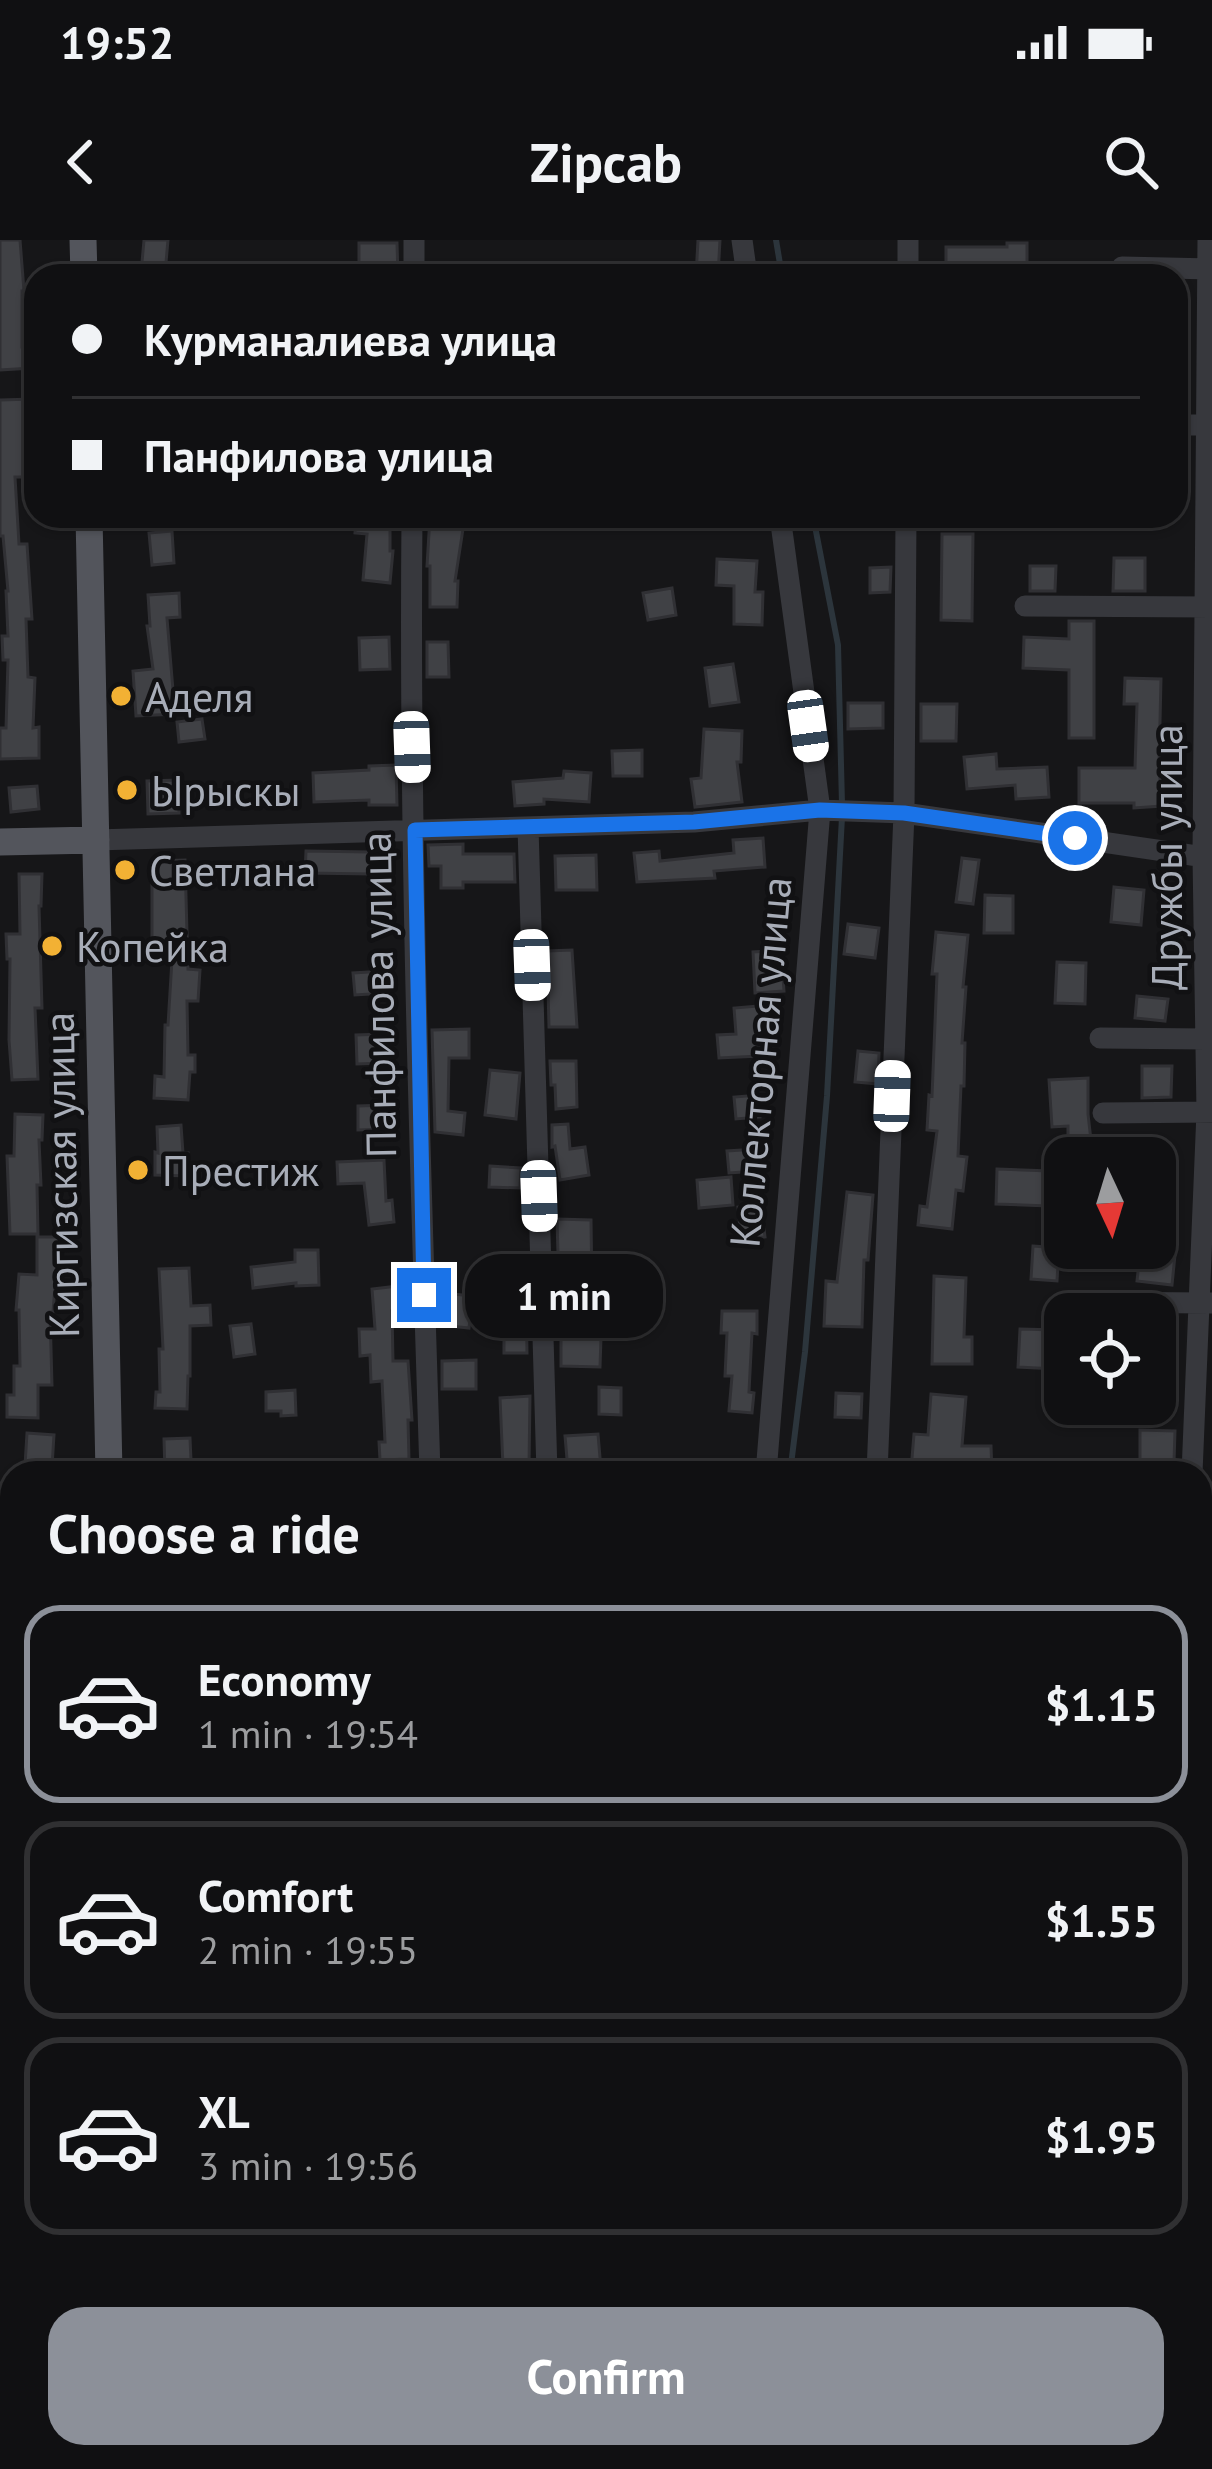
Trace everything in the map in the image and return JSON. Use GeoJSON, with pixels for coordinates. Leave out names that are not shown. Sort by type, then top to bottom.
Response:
{"type":"FeatureCollection","features":[{"type":"Feature","properties":{"kind":"main road","name":"Киргизская улица"},"geometry":{"type":"LineString","coordinates":[[89,528],[109,1461]]}},
{"type":"Feature","properties":{"kind":"main road"},"geometry":{"type":"LineString","coordinates":[[0,842],[96,840]]}},
{"type":"Feature","properties":{"kind":"street","name":"Дружбы улица"},"geometry":{"type":"LineString","coordinates":[[1199,1461],[1210,1112],[1206,1039],[1208,240]]}},
{"type":"Feature","properties":{"kind":"street","name":"Панфилова улица"},"geometry":{"type":"LineString","coordinates":[[412,528],[410,706],[430,1461]]}},
{"type":"Feature","properties":{"kind":"street","name":"Коллекторная улица"},"geometry":{"type":"LineString","coordinates":[[767,1461],[820,810],[782,528]]}},
{"type":"Feature","properties":{"kind":"street"},"geometry":{"type":"LineString","coordinates":[[877,1461],[904,813],[906,528]]}},
{"type":"Feature","properties":{"kind":"street"},"geometry":{"type":"LineString","coordinates":[[1025,605],[1209,607]]}},
{"type":"Feature","properties":{"kind":"street"},"geometry":{"type":"LineString","coordinates":[[96,840],[694,822],[820,810],[904,813],[1208,857]]}},
{"type":"Feature","properties":{"kind":"street"},"geometry":{"type":"LineString","coordinates":[[528,826],[548,1461]]}},
{"type":"Feature","properties":{"kind":"street"},"geometry":{"type":"LineString","coordinates":[[1100,1038],[1206,1039]]}},
{"type":"Feature","properties":{"kind":"street"},"geometry":{"type":"LineString","coordinates":[[1103,1113],[1210,1112]]}},
{"type":"Feature","properties":{"kind":"street"},"geometry":{"type":"LineString","coordinates":[[1176,1304],[1206,1304]]}},
{"type":"Feature","properties":{"kind":"building"},"geometry":{"type":"Polygon","coordinates":[[[0,240],[20,240],[24,368],[0,370],[0,240]]]}},
{"type":"Feature","properties":{"kind":"building"},"geometry":{"type":"Polygon","coordinates":[[[144,240],[168,240],[166,264],[142,264],[144,240]]]}},
{"type":"Feature","properties":{"kind":"building"},"geometry":{"type":"Polygon","coordinates":[[[698,240],[720,240],[719,264],[697,264],[698,240]]]}},
{"type":"Feature","properties":{"kind":"building"},"geometry":{"type":"Polygon","coordinates":[[[359,243],[397,243],[398,264],[359,264],[359,243]]]}},
{"type":"Feature","properties":{"kind":"building"},"geometry":{"type":"Polygon","coordinates":[[[1007,243],[1027,243],[1027,264],[946,264],[946,247],[1007,247],[1007,243]]]}},
{"type":"Feature","properties":{"kind":"building"},"geometry":{"type":"Polygon","coordinates":[[[24,399],[24,477],[15,477],[19,544],[27,544],[32,619],[26,619],[28,677],[35,678],[33,728],[39,727],[39,758],[0,759],[0,728],[6,728],[8,660],[3,660],[2,636],[8,636],[8,591],[0,536],[0,400],[24,399]]]}},
{"type":"Feature","properties":{"kind":"building"},"geometry":{"type":"Polygon","coordinates":[[[355,528],[390,528],[390,583],[363,580],[367,534],[355,533],[355,528]]]}},
{"type":"Feature","properties":{"kind":"building"},"geometry":{"type":"Polygon","coordinates":[[[429,528],[463,528],[455,581],[457,607],[430,607],[429,528]]]}},
{"type":"Feature","properties":{"kind":"building"},"geometry":{"type":"Polygon","coordinates":[[[172,531],[174,563],[152,565],[149,533],[172,531]]]}},
{"type":"Feature","properties":{"kind":"building"},"geometry":{"type":"Polygon","coordinates":[[[942,534],[973,534],[972,621],[941,620],[942,534]]]}},
{"type":"Feature","properties":{"kind":"building"},"geometry":{"type":"Polygon","coordinates":[[[1114,558],[1145,558],[1145,591],[1113,591],[1114,558]]]}},
{"type":"Feature","properties":{"kind":"building"},"geometry":{"type":"Polygon","coordinates":[[[717,559],[757,561],[755,592],[763,592],[762,625],[734,624],[734,586],[716,585],[717,559]]]}},
{"type":"Feature","properties":{"kind":"building"},"geometry":{"type":"Polygon","coordinates":[[[1030,566],[1056,566],[1055,591],[1030,591],[1030,566]]]}},
{"type":"Feature","properties":{"kind":"building"},"geometry":{"type":"Polygon","coordinates":[[[891,567],[890,592],[870,593],[870,568],[891,567]]]}},
{"type":"Feature","properties":{"kind":"building"},"geometry":{"type":"Polygon","coordinates":[[[672,588],[676,615],[648,620],[643,593],[672,588]]]}},
{"type":"Feature","properties":{"kind":"building"},"geometry":{"type":"Polygon","coordinates":[[[179,593],[180,617],[167,618],[175,714],[136,716],[133,671],[153,669],[148,595],[179,593]]]}},
{"type":"Feature","properties":{"kind":"building"},"geometry":{"type":"Polygon","coordinates":[[[1069,621],[1094,621],[1094,738],[1069,738],[1069,670],[1023,668],[1024,637],[1069,639],[1069,621]]]}},
{"type":"Feature","properties":{"kind":"building"},"geometry":{"type":"Polygon","coordinates":[[[389,637],[390,669],[360,670],[359,638],[389,637]]]}},
{"type":"Feature","properties":{"kind":"building"},"geometry":{"type":"Polygon","coordinates":[[[427,642],[448,642],[449,677],[427,677],[427,642]]]}},
{"type":"Feature","properties":{"kind":"building"},"geometry":{"type":"Polygon","coordinates":[[[733,664],[739,702],[710,706],[705,668],[733,664]]]}},
{"type":"Feature","properties":{"kind":"building"},"geometry":{"type":"Polygon","coordinates":[[[1125,678],[1161,679],[1162,806],[1079,803],[1079,768],[1135,768],[1137,704],[1124,704],[1125,678]]]}},
{"type":"Feature","properties":{"kind":"building"},"geometry":{"type":"Polygon","coordinates":[[[848,703],[883,703],[883,728],[848,729],[848,703]]]}},
{"type":"Feature","properties":{"kind":"building"},"geometry":{"type":"Polygon","coordinates":[[[921,704],[957,704],[956,741],[921,741],[921,704]]]}},
{"type":"Feature","properties":{"kind":"building"},"geometry":{"type":"Polygon","coordinates":[[[202,719],[205,739],[179,742],[177,722],[202,719]]]}},
{"type":"Feature","properties":{"kind":"building"},"geometry":{"type":"Polygon","coordinates":[[[704,729],[742,731],[741,762],[737,762],[742,802],[695,807],[691,779],[701,778],[704,729]]]}},
{"type":"Feature","properties":{"kind":"building"},"geometry":{"type":"Polygon","coordinates":[[[642,750],[642,776],[613,776],[612,751],[642,750]]]}},
{"type":"Feature","properties":{"kind":"building"},"geometry":{"type":"Polygon","coordinates":[[[996,754],[997,769],[1047,767],[1049,797],[1016,799],[1015,785],[967,789],[964,757],[996,754]]]}},
{"type":"Feature","properties":{"kind":"building"},"geometry":{"type":"Polygon","coordinates":[[[396,765],[397,805],[369,805],[369,800],[314,802],[313,773],[396,765]]]}},
{"type":"Feature","properties":{"kind":"building"},"geometry":{"type":"Polygon","coordinates":[[[564,771],[591,773],[589,802],[544,799],[544,804],[515,806],[513,782],[563,778],[564,771]]]}},
{"type":"Feature","properties":{"kind":"building"},"geometry":{"type":"Polygon","coordinates":[[[178,780],[179,813],[148,814],[147,781],[178,780]]]}},
{"type":"Feature","properties":{"kind":"building"},"geometry":{"type":"Polygon","coordinates":[[[37,786],[39,809],[11,812],[9,788],[37,786]]]}},
{"type":"Feature","properties":{"kind":"building"},"geometry":{"type":"Polygon","coordinates":[[[763,838],[765,867],[714,871],[715,878],[637,882],[634,853],[659,851],[660,861],[734,853],[733,840],[763,838]]]}},
{"type":"Feature","properties":{"kind":"building"},"geometry":{"type":"Polygon","coordinates":[[[463,844],[463,854],[514,854],[515,882],[463,882],[463,888],[441,888],[441,866],[429,866],[428,845],[463,844]]]}},
{"type":"Feature","properties":{"kind":"building"},"geometry":{"type":"Polygon","coordinates":[[[306,851],[370,852],[371,874],[305,873],[306,851]]]}},
{"type":"Feature","properties":{"kind":"building"},"geometry":{"type":"Polygon","coordinates":[[[596,855],[597,890],[556,890],[555,856],[596,855]]]}},
{"type":"Feature","properties":{"kind":"building"},"geometry":{"type":"Polygon","coordinates":[[[962,858],[979,860],[973,904],[956,902],[962,858]]]}},
{"type":"Feature","properties":{"kind":"building"},"geometry":{"type":"Polygon","coordinates":[[[185,860],[188,969],[200,970],[198,1001],[187,1001],[188,1055],[195,1055],[188,1100],[154,1098],[155,1076],[164,1077],[173,943],[152,944],[152,861],[185,860]]]}},
{"type":"Feature","properties":{"kind":"building"},"geometry":{"type":"Polygon","coordinates":[[[19,874],[42,874],[42,1008],[35,1008],[38,1079],[12,1080],[6,934],[20,934],[19,874]]]}},
{"type":"Feature","properties":{"kind":"building"},"geometry":{"type":"Polygon","coordinates":[[[1114,887],[1144,890],[1141,925],[1111,922],[1114,887]]]}},
{"type":"Feature","properties":{"kind":"building"},"geometry":{"type":"Polygon","coordinates":[[[985,895],[1013,896],[1013,933],[984,933],[985,895]]]}},
{"type":"Feature","properties":{"kind":"building"},"geometry":{"type":"Polygon","coordinates":[[[848,924],[879,928],[875,958],[844,954],[848,924]]]}},
{"type":"Feature","properties":{"kind":"building"},"geometry":{"type":"Polygon","coordinates":[[[936,932],[968,935],[958,1156],[967,1157],[963,1191],[956,1190],[952,1229],[918,1225],[920,1206],[927,1207],[937,1131],[927,1130],[936,932]]]}},
{"type":"Feature","properties":{"kind":"building"},"geometry":{"type":"Polygon","coordinates":[[[572,950],[577,1027],[549,1027],[547,951],[572,950]]]}},
{"type":"Feature","properties":{"kind":"building"},"geometry":{"type":"Polygon","coordinates":[[[781,950],[784,991],[755,993],[753,952],[781,950]]]}},
{"type":"Feature","properties":{"kind":"building"},"geometry":{"type":"Polygon","coordinates":[[[1057,962],[1086,963],[1085,1004],[1055,1003],[1057,962]]]}},
{"type":"Feature","properties":{"kind":"building"},"geometry":{"type":"Polygon","coordinates":[[[384,971],[386,993],[355,995],[353,973],[384,971]]]}},
{"type":"Feature","properties":{"kind":"building"},"geometry":{"type":"Polygon","coordinates":[[[1137,996],[1168,999],[1165,1021],[1135,1018],[1137,996]]]}},
{"type":"Feature","properties":{"kind":"building"},"geometry":{"type":"Polygon","coordinates":[[[769,1005],[771,1025],[758,1026],[760,1056],[719,1058],[717,1035],[736,1034],[734,1008],[769,1005]]]}},
{"type":"Feature","properties":{"kind":"building"},"geometry":{"type":"Polygon","coordinates":[[[469,1029],[469,1058],[449,1058],[448,1111],[465,1113],[463,1135],[435,1132],[432,1030],[469,1029]]]}},
{"type":"Feature","properties":{"kind":"building"},"geometry":{"type":"Polygon","coordinates":[[[384,1034],[385,1063],[357,1064],[356,1035],[384,1034]]]}},
{"type":"Feature","properties":{"kind":"building"},"geometry":{"type":"Polygon","coordinates":[[[858,1051],[879,1053],[878,1084],[855,1082],[858,1051]]]}},
{"type":"Feature","properties":{"kind":"building"},"geometry":{"type":"Polygon","coordinates":[[[550,1061],[576,1061],[577,1107],[556,1109],[550,1061]]]}},
{"type":"Feature","properties":{"kind":"building"},"geometry":{"type":"Polygon","coordinates":[[[1142,1066],[1172,1066],[1171,1097],[1142,1098],[1142,1066]]]}},
{"type":"Feature","properties":{"kind":"building"},"geometry":{"type":"Polygon","coordinates":[[[490,1070],[520,1073],[516,1119],[485,1115],[490,1070]]]}},
{"type":"Feature","properties":{"kind":"building"},"geometry":{"type":"Polygon","coordinates":[[[1088,1078],[1091,1137],[1068,1137],[1068,1126],[1052,1127],[1049,1080],[1088,1078]]]}},
{"type":"Feature","properties":{"kind":"building"},"geometry":{"type":"Polygon","coordinates":[[[758,1095],[760,1117],[736,1119],[734,1097],[758,1095]]]}},
{"type":"Feature","properties":{"kind":"building"},"geometry":{"type":"Polygon","coordinates":[[[387,1105],[387,1129],[358,1130],[358,1106],[387,1105]]]}},
{"type":"Feature","properties":{"kind":"building"},"geometry":{"type":"Polygon","coordinates":[[[15,1114],[43,1115],[38,1234],[10,1234],[7,1156],[14,1156],[15,1114]]]}},
{"type":"Feature","properties":{"kind":"building"},"geometry":{"type":"Polygon","coordinates":[[[568,1124],[570,1149],[585,1147],[589,1175],[560,1180],[552,1125],[568,1124]]]}},
{"type":"Feature","properties":{"kind":"building"},"geometry":{"type":"Polygon","coordinates":[[[181,1125],[188,1176],[155,1175],[157,1127],[181,1125]]]}},
{"type":"Feature","properties":{"kind":"building"},"geometry":{"type":"Polygon","coordinates":[[[757,1149],[758,1171],[729,1173],[727,1151],[757,1149]]]}},
{"type":"Feature","properties":{"kind":"building"},"geometry":{"type":"Polygon","coordinates":[[[384,1160],[386,1201],[392,1200],[394,1222],[369,1225],[364,1183],[338,1184],[337,1162],[384,1160]]]}},
{"type":"Feature","properties":{"kind":"building"},"geometry":{"type":"Polygon","coordinates":[[[490,1166],[521,1168],[520,1188],[489,1187],[490,1166]]]}},
{"type":"Feature","properties":{"kind":"building"},"geometry":{"type":"Polygon","coordinates":[[[997,1169],[1044,1171],[1044,1206],[996,1204],[997,1169]]]}},
{"type":"Feature","properties":{"kind":"building"},"geometry":{"type":"Polygon","coordinates":[[[731,1177],[733,1205],[699,1208],[697,1180],[731,1177]]]}},
{"type":"Feature","properties":{"kind":"building"},"geometry":{"type":"Polygon","coordinates":[[[847,1192],[873,1195],[862,1327],[824,1326],[826,1281],[837,1282],[847,1192]]]}},
{"type":"Feature","properties":{"kind":"building"},"geometry":{"type":"Polygon","coordinates":[[[761,1205],[765,1237],[741,1239],[738,1207],[761,1205]]]}},
{"type":"Feature","properties":{"kind":"building"},"geometry":{"type":"Polygon","coordinates":[[[557,1219],[591,1220],[592,1289],[559,1289],[557,1219]]]}},
{"type":"Feature","properties":{"kind":"building"},"geometry":{"type":"Polygon","coordinates":[[[37,1237],[60,1237],[50,1312],[52,1385],[38,1385],[38,1418],[7,1417],[7,1395],[14,1395],[14,1366],[20,1366],[19,1274],[37,1275],[37,1237]]]}},
{"type":"Feature","properties":{"kind":"building"},"geometry":{"type":"Polygon","coordinates":[[[1033,1246],[1044,1247],[1044,1269],[1058,1269],[1057,1281],[1031,1279],[1033,1246]]]}},
{"type":"Feature","properties":{"kind":"building"},"geometry":{"type":"Polygon","coordinates":[[[295,1250],[318,1250],[319,1285],[253,1288],[251,1267],[295,1262],[295,1250]]]}},
{"type":"Feature","properties":{"kind":"building"},"geometry":{"type":"Polygon","coordinates":[[[189,1268],[191,1306],[210,1305],[211,1325],[190,1326],[187,1409],[155,1408],[156,1392],[160,1392],[159,1349],[163,1349],[159,1269],[189,1268]]]}},
{"type":"Feature","properties":{"kind":"building"},"geometry":{"type":"Polygon","coordinates":[[[1138,1269],[1174,1269],[1172,1285],[1137,1281],[1138,1269]]]}},
{"type":"Feature","properties":{"kind":"building"},"geometry":{"type":"Polygon","coordinates":[[[934,1276],[966,1278],[964,1337],[972,1337],[972,1364],[932,1364],[934,1276]]]}},
{"type":"Feature","properties":{"kind":"building"},"geometry":{"type":"Polygon","coordinates":[[[398,1286],[399,1311],[392,1311],[393,1361],[408,1361],[409,1459],[380,1460],[379,1442],[385,1442],[382,1381],[371,1382],[370,1355],[360,1356],[359,1329],[375,1329],[372,1289],[398,1286]]]}},
{"type":"Feature","properties":{"kind":"building"},"geometry":{"type":"Polygon","coordinates":[[[526,1286],[527,1353],[504,1353],[500,1287],[526,1286]]]}},
{"type":"Feature","properties":{"kind":"building"},"geometry":{"type":"Polygon","coordinates":[[[443,1293],[473,1296],[469,1328],[440,1325],[443,1293]]]}},
{"type":"Feature","properties":{"kind":"building"},"geometry":{"type":"Polygon","coordinates":[[[722,1311],[757,1311],[749,1392],[754,1393],[752,1413],[729,1411],[732,1376],[725,1376],[727,1333],[721,1333],[722,1311]]]}},
{"type":"Feature","properties":{"kind":"building"},"geometry":{"type":"Polygon","coordinates":[[[251,1324],[255,1354],[234,1357],[230,1326],[251,1324]]]}},
{"type":"Feature","properties":{"kind":"building"},"geometry":{"type":"Polygon","coordinates":[[[1020,1329],[1044,1330],[1044,1368],[1018,1367],[1020,1329]]]}},
{"type":"Feature","properties":{"kind":"building"},"geometry":{"type":"Polygon","coordinates":[[[561,1337],[601,1338],[600,1367],[561,1366],[561,1337]]]}},
{"type":"Feature","properties":{"kind":"building"},"geometry":{"type":"Polygon","coordinates":[[[476,1360],[476,1389],[442,1389],[442,1361],[476,1360]]]}},
{"type":"Feature","properties":{"kind":"building"},"geometry":{"type":"Polygon","coordinates":[[[599,1387],[621,1388],[621,1415],[599,1414],[599,1387]]]}},
{"type":"Feature","properties":{"kind":"building"},"geometry":{"type":"Polygon","coordinates":[[[295,1390],[296,1415],[266,1411],[266,1392],[295,1390]]]}},
{"type":"Feature","properties":{"kind":"building"},"geometry":{"type":"Polygon","coordinates":[[[836,1393],[862,1394],[861,1418],[835,1417],[836,1393]]]}},
{"type":"Feature","properties":{"kind":"building"},"geometry":{"type":"Polygon","coordinates":[[[931,1394],[966,1397],[962,1446],[991,1446],[992,1461],[912,1461],[914,1434],[928,1435],[931,1394]]]}},
{"type":"Feature","properties":{"kind":"building"},"geometry":{"type":"Polygon","coordinates":[[[530,1396],[529,1461],[503,1461],[500,1398],[530,1396]]]}},
{"type":"Feature","properties":{"kind":"building"},"geometry":{"type":"Polygon","coordinates":[[[1140,1430],[1175,1431],[1174,1461],[1140,1461],[1140,1430]]]}},
{"type":"Feature","properties":{"kind":"building"},"geometry":{"type":"Polygon","coordinates":[[[27,1433],[54,1435],[52,1461],[25,1461],[27,1433]]]}},
{"type":"Feature","properties":{"kind":"building"},"geometry":{"type":"Polygon","coordinates":[[[598,1434],[600,1461],[567,1461],[565,1436],[598,1434]]]}},
{"type":"Feature","properties":{"kind":"building"},"geometry":{"type":"Polygon","coordinates":[[[190,1438],[191,1460],[165,1461],[164,1439],[190,1438]]]}},
{"type":"Feature","properties":{"kind":"waterway"},"geometry":{"type":"LineString","coordinates":[[776,240],[780,264]]}},
{"type":"Feature","properties":{"kind":"waterway"},"geometry":{"type":"LineString","coordinates":[[815,528],[838,645],[842,804]]}},
{"type":"Feature","properties":{"kind":"waterway"},"geometry":{"type":"LineString","coordinates":[[791,1461],[827,1096],[842,817]]}},
{"type":"Feature","properties":{"kind":"place","name":"Аделя"},"geometry":{"type":"Point","coordinates":[121,696]}},
{"type":"Feature","properties":{"kind":"place","name":"Ырыскы"},"geometry":{"type":"Point","coordinates":[127,790]}},
{"type":"Feature","properties":{"kind":"place","name":"Светлана"},"geometry":{"type":"Point","coordinates":[125,870]}},
{"type":"Feature","properties":{"kind":"place","name":"Копейка"},"geometry":{"type":"Point","coordinates":[52,946]}},
{"type":"Feature","properties":{"kind":"place","name":"Престиж"},"geometry":{"type":"Point","coordinates":[138,1170]}},
{"type":"Feature","properties":{"kind":"route"},"geometry":{"type":"LineString","coordinates":[[424,1295],[415,830],[694,822],[820,810],[904,813],[1075,838]]}}]}
